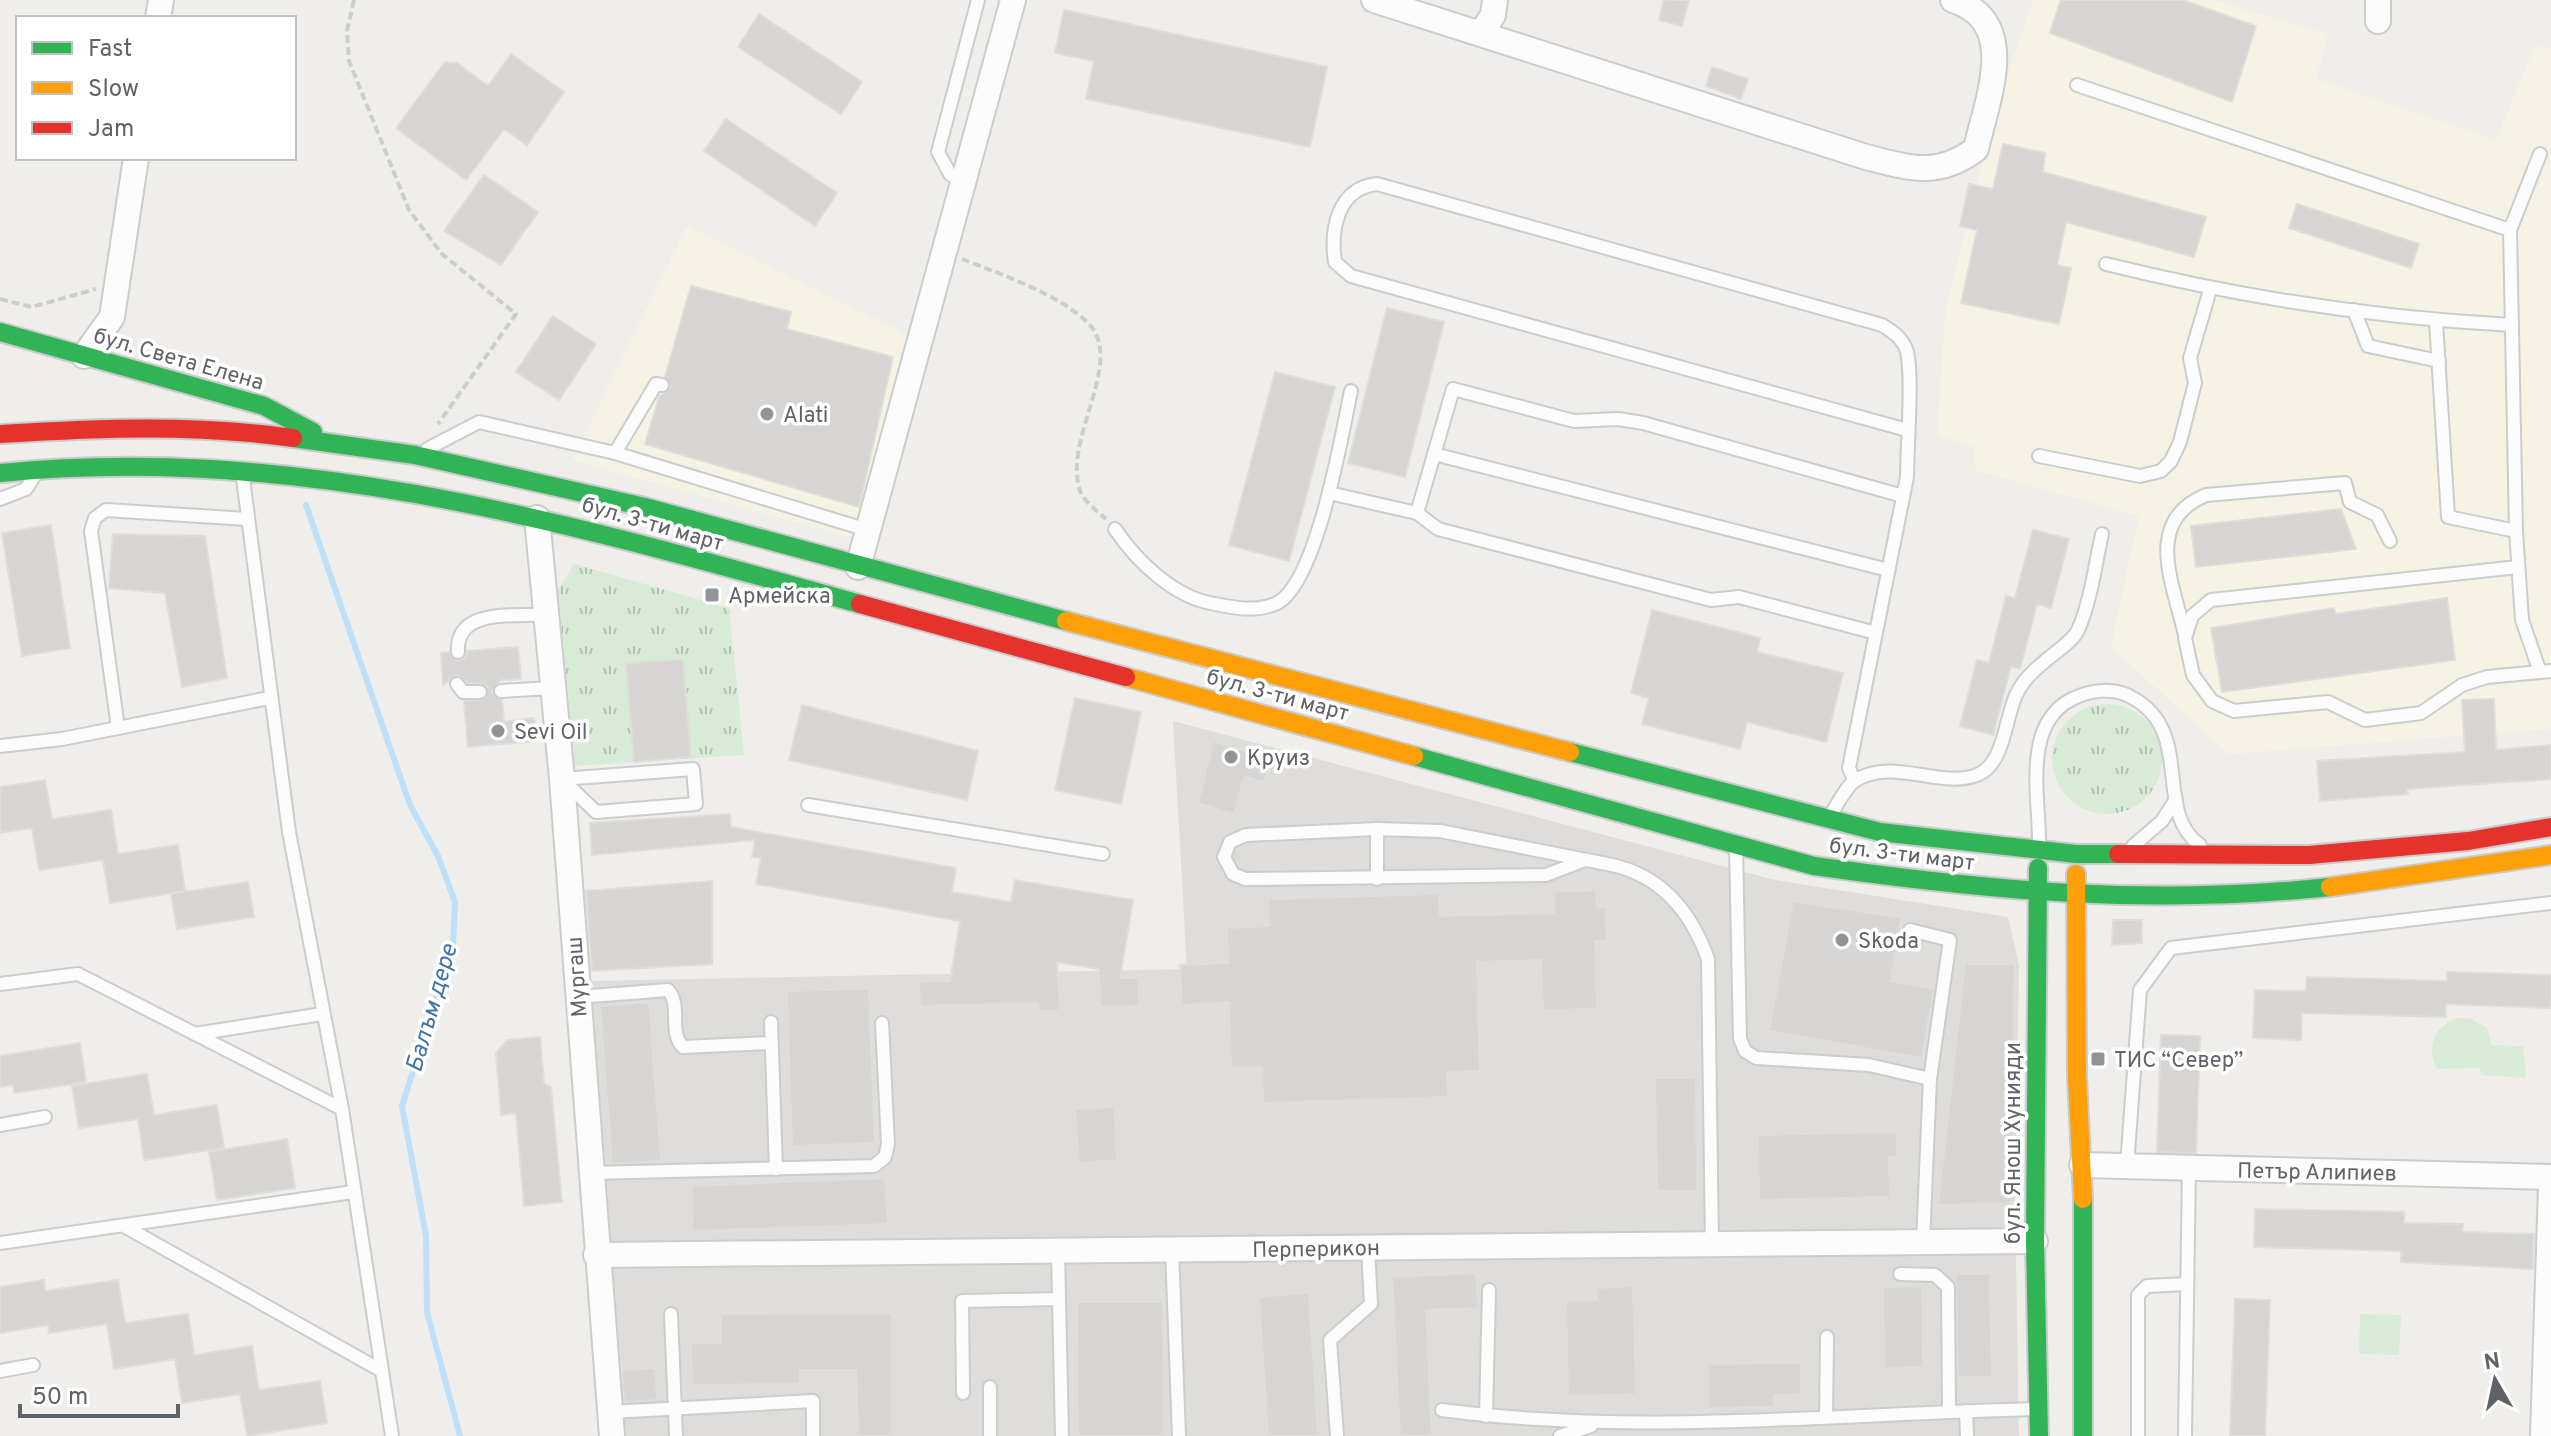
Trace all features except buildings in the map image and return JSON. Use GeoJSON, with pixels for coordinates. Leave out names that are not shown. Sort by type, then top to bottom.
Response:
{"type":"FeatureCollection","features":[{"type":"Feature","properties":{"kind":"street"},"geometry":{"type":"LineString","coordinates":[[819,593],[842,583],[858,567],[871,531],[1013,0]]}},
{"type":"Feature","properties":{"kind":"street"},"geometry":{"type":"LineString","coordinates":[[1374,0],[1866,157],[1933,169],[1957,163],[1976,149],[1994,67],[1995,37],[1986,21],[1953,0]]}},
{"type":"Feature","properties":{"kind":"street"},"geometry":{"type":"LineString","coordinates":[[1482,32],[1493,15],[1495,0]]}},
{"type":"Feature","properties":{"kind":"street"},"geometry":{"type":"LineString","coordinates":[[84,356],[112,317],[136,160]]}},
{"type":"Feature","properties":{"kind":"street","name":"бул. Света Елена"},"geometry":{"type":"LineString","coordinates":[[4,335],[264,406],[339,446]]}},
{"type":"Feature","properties":{"kind":"street","name":"бул. 3-ти март"},"geometry":{"type":"LineString","coordinates":[[1,432],[129,426],[222,428],[415,455],[537,481],[645,507],[858,567],[1820,843],[2038,893],[2154,898],[2303,889],[2551,855]]}},
{"type":"Feature","properties":{"kind":"street"},"geometry":{"type":"LineString","coordinates":[[1,432],[42,466]]}},
{"type":"Feature","properties":{"kind":"street","name":"бул. 3-ти март"},"geometry":{"type":"LineString","coordinates":[[0,473],[42,466],[241,469],[338,480],[537,518],[1736,844],[1820,843],[1880,832],[2076,854],[2225,855],[2386,850],[2551,827]]}},
{"type":"Feature","properties":{"kind":"street"},"geometry":{"type":"LineString","coordinates":[[537,481],[537,518]]}},
{"type":"Feature","properties":{"kind":"street","name":"Мургаш"},"geometry":{"type":"LineString","coordinates":[[537,518],[562,779],[611,1424]]}},
{"type":"Feature","properties":{"kind":"street","name":"бул. Янош Хунияди"},"geometry":{"type":"LineString","coordinates":[[2038,851],[2035,1241],[2039,1436]]}},
{"type":"Feature","properties":{"kind":"street"},"geometry":{"type":"LineString","coordinates":[[2076,854],[2083,1436]]}},
{"type":"Feature","properties":{"kind":"street","name":"Петър Алипиев"},"geometry":{"type":"LineString","coordinates":[[2082,1165],[2551,1177]]}},
{"type":"Feature","properties":{"kind":"street"},"geometry":{"type":"LineString","coordinates":[[2543,1436],[2551,1186]]}},
{"type":"Feature","properties":{"kind":"street","name":"Перперикон"},"geometry":{"type":"LineString","coordinates":[[596,1255],[2035,1241]]}},
{"type":"Feature","properties":{"kind":"lane"},"geometry":{"type":"LineString","coordinates":[[963,185],[950,174],[938,152],[978,0]]}},
{"type":"Feature","properties":{"kind":"lane"},"geometry":{"type":"LineString","coordinates":[[2077,85],[2510,230]]}},
{"type":"Feature","properties":{"kind":"lane"},"geometry":{"type":"LineString","coordinates":[[2390,541],[2377,515],[2350,502],[2345,483],[2206,495],[2187,503],[2167,530],[2165,546],[2193,675],[2212,701],[2234,711],[2328,702],[2365,720],[2421,713],[2462,685],[2487,677],[2546,671],[2522,620],[2516,531],[2510,230],[2540,154]]}},
{"type":"Feature","properties":{"kind":"lane"},"geometry":{"type":"LineString","coordinates":[[1854,780],[1849,768],[1903,496],[1907,430],[1907,353],[1899,336],[1882,325],[1377,184],[1352,191],[1343,201],[1332,245],[1335,262],[1351,276],[1907,430]]}},
{"type":"Feature","properties":{"kind":"lane"},"geometry":{"type":"LineString","coordinates":[[2106,264],[2210,290],[2436,321],[2512,325]]}},
{"type":"Feature","properties":{"kind":"lane"},"geometry":{"type":"LineString","coordinates":[[2039,456],[2140,476],[2161,471],[2180,442],[2195,383],[2190,358],[2210,290]]}},
{"type":"Feature","properties":{"kind":"lane"},"geometry":{"type":"LineString","coordinates":[[2354,310],[2368,346],[2439,361]]}},
{"type":"Feature","properties":{"kind":"lane"},"geometry":{"type":"LineString","coordinates":[[2436,321],[2448,517],[2516,531]]}},
{"type":"Feature","properties":{"kind":"lane"},"geometry":{"type":"LineString","coordinates":[[615,453],[656,384],[662,385]]}},
{"type":"Feature","properties":{"kind":"lane"},"geometry":{"type":"LineString","coordinates":[[1417,513],[1453,389],[1574,421],[1618,419],[1643,423],[1903,496]]}},
{"type":"Feature","properties":{"kind":"lane"},"geometry":{"type":"LineString","coordinates":[[1115,529],[1128,549],[1166,582],[1202,602],[1245,610],[1276,604],[1291,592],[1304,571],[1329,493],[1351,391]]}},
{"type":"Feature","properties":{"kind":"lane"},"geometry":{"type":"LineString","coordinates":[[415,455],[479,422],[615,453],[871,531]]}},
{"type":"Feature","properties":{"kind":"lane"},"geometry":{"type":"LineString","coordinates":[[1434,454],[1888,570]]}},
{"type":"Feature","properties":{"kind":"lane"},"geometry":{"type":"LineString","coordinates":[[0,499],[26,489],[42,466]]}},
{"type":"Feature","properties":{"kind":"lane"},"geometry":{"type":"LineString","coordinates":[[241,469],[269,698],[322,1014],[342,1109],[392,1436]]}},
{"type":"Feature","properties":{"kind":"lane"},"geometry":{"type":"LineString","coordinates":[[1329,493],[1417,513],[1438,529],[1711,600],[1739,597],[1876,633]]}},
{"type":"Feature","properties":{"kind":"lane"},"geometry":{"type":"LineString","coordinates":[[118,728],[91,531],[95,518],[106,510],[247,519]]}},
{"type":"Feature","properties":{"kind":"lane"},"geometry":{"type":"LineString","coordinates":[[1820,843],[1854,780],[1875,773],[1914,772],[1963,779],[1980,774],[1994,764],[2015,696],[2029,672],[2077,633],[2102,534]]}},
{"type":"Feature","properties":{"kind":"lane"},"geometry":{"type":"LineString","coordinates":[[2185,638],[2192,616],[2211,600],[2518,567]]}},
{"type":"Feature","properties":{"kind":"lane"},"geometry":{"type":"LineString","coordinates":[[458,652],[457,640],[466,625],[484,618],[545,615]]}},
{"type":"Feature","properties":{"kind":"lane"},"geometry":{"type":"LineString","coordinates":[[457,684],[463,692],[480,692]]}},
{"type":"Feature","properties":{"kind":"lane"},"geometry":{"type":"LineString","coordinates":[[501,691],[553,688]]}},
{"type":"Feature","properties":{"kind":"lane"},"geometry":{"type":"LineString","coordinates":[[2038,851],[2038,747],[2053,714],[2081,695],[2097,691],[2126,694],[2144,704],[2159,719],[2168,738],[2176,799],[2185,830],[2193,841],[2225,855]]}},
{"type":"Feature","properties":{"kind":"lane"},"geometry":{"type":"LineString","coordinates":[[0,746],[118,728],[269,698]]}},
{"type":"Feature","properties":{"kind":"lane"},"geometry":{"type":"LineString","coordinates":[[693,769],[696,804],[596,812],[562,779],[693,769]]}},
{"type":"Feature","properties":{"kind":"lane"},"geometry":{"type":"LineString","coordinates":[[2119,855],[2162,821],[2176,799]]}},
{"type":"Feature","properties":{"kind":"lane"},"geometry":{"type":"LineString","coordinates":[[808,805],[1103,854]]}},
{"type":"Feature","properties":{"kind":"lane"},"geometry":{"type":"LineString","coordinates":[[1585,860],[1546,875],[1245,879],[1228,869],[1224,857],[1230,842],[1240,836],[1377,829],[1440,831],[1585,860],[1635,870],[1652,879],[1688,917],[1708,959],[1712,1244]]}},
{"type":"Feature","properties":{"kind":"lane"},"geometry":{"type":"LineString","coordinates":[[1377,829],[1377,879]]}},
{"type":"Feature","properties":{"kind":"lane"},"geometry":{"type":"LineString","coordinates":[[1736,844],[1740,1039],[1745,1051],[1756,1058],[1869,1065],[1930,1079]]}},
{"type":"Feature","properties":{"kind":"lane"},"geometry":{"type":"LineString","coordinates":[[2127,1166],[2140,990],[2171,948],[2551,903]]}},
{"type":"Feature","properties":{"kind":"lane"},"geometry":{"type":"LineString","coordinates":[[1910,930],[1950,940],[1930,1079],[1923,1242]]}},
{"type":"Feature","properties":{"kind":"lane"},"geometry":{"type":"LineString","coordinates":[[0,984],[78,974],[342,1109]]}},
{"type":"Feature","properties":{"kind":"lane"},"geometry":{"type":"LineString","coordinates":[[578,997],[668,990],[673,997],[677,1040],[683,1047],[771,1043]]}},
{"type":"Feature","properties":{"kind":"lane"},"geometry":{"type":"LineString","coordinates":[[195,1034],[322,1014]]}},
{"type":"Feature","properties":{"kind":"lane"},"geometry":{"type":"LineString","coordinates":[[771,1022],[776,1169]]}},
{"type":"Feature","properties":{"kind":"lane"},"geometry":{"type":"LineString","coordinates":[[590,1173],[868,1167],[885,1157],[888,1144],[882,1023]]}},
{"type":"Feature","properties":{"kind":"lane"},"geometry":{"type":"LineString","coordinates":[[0,1125],[45,1117]]}},
{"type":"Feature","properties":{"kind":"lane"},"geometry":{"type":"LineString","coordinates":[[2185,1436],[2189,1167]]}},
{"type":"Feature","properties":{"kind":"lane"},"geometry":{"type":"LineString","coordinates":[[0,1243],[353,1192]]}},
{"type":"Feature","properties":{"kind":"lane"},"geometry":{"type":"LineString","coordinates":[[124,1226],[382,1371]]}},
{"type":"Feature","properties":{"kind":"lane"},"geometry":{"type":"LineString","coordinates":[[1337,1436],[1330,1340],[1371,1304],[1368,1248]]}},
{"type":"Feature","properties":{"kind":"lane"},"geometry":{"type":"LineString","coordinates":[[1172,1249],[1179,1436]]}},
{"type":"Feature","properties":{"kind":"lane"},"geometry":{"type":"LineString","coordinates":[[1058,1251],[1062,1436]]}},
{"type":"Feature","properties":{"kind":"lane"},"geometry":{"type":"LineString","coordinates":[[1900,1274],[1935,1275],[1948,1287],[1949,1412]]}},
{"type":"Feature","properties":{"kind":"lane"},"geometry":{"type":"LineString","coordinates":[[2138,1436],[2138,1295],[2147,1286],[2187,1284]]}},
{"type":"Feature","properties":{"kind":"lane"},"geometry":{"type":"LineString","coordinates":[[1486,1416],[1489,1290]]}},
{"type":"Feature","properties":{"kind":"lane"},"geometry":{"type":"LineString","coordinates":[[963,1393],[962,1301],[1059,1299]]}},
{"type":"Feature","properties":{"kind":"lane"},"geometry":{"type":"LineString","coordinates":[[671,1314],[676,1436]]}},
{"type":"Feature","properties":{"kind":"lane"},"geometry":{"type":"LineString","coordinates":[[1826,1417],[1827,1337]]}},
{"type":"Feature","properties":{"kind":"lane"},"geometry":{"type":"LineString","coordinates":[[0,1371],[33,1365]]}},
{"type":"Feature","properties":{"kind":"lane"},"geometry":{"type":"LineString","coordinates":[[990,1387],[990,1436]]}},
{"type":"Feature","properties":{"kind":"lane"},"geometry":{"type":"LineString","coordinates":[[611,1424],[675,1408],[813,1401],[813,1436]]}},
{"type":"Feature","properties":{"kind":"lane"},"geometry":{"type":"LineString","coordinates":[[1442,1410],[1524,1421],[1604,1422],[1681,1430],[1826,1417],[2038,1409]]}},
{"type":"Feature","properties":{"kind":"lane"},"geometry":{"type":"LineString","coordinates":[[1966,1411],[1967,1436]]}},
{"type":"Feature","properties":{"kind":"lane"},"geometry":{"type":"LineString","coordinates":[[1560,1436],[1604,1422]]}},
{"type":"Feature","properties":{"kind":"path"},"geometry":{"type":"LineString","coordinates":[[354,0],[347,31],[349,61],[409,210],[442,254],[516,314],[415,455]]}},
{"type":"Feature","properties":{"kind":"path"},"geometry":{"type":"LineString","coordinates":[[945,253],[999,273],[1066,306],[1088,323],[1096,335],[1103,358],[1084,420],[1077,471],[1081,495],[1115,529]]}},
{"type":"Feature","properties":{"kind":"path"},"geometry":{"type":"LineString","coordinates":[[0,299],[32,307],[80,296],[120,279]]}},
{"type":"Feature","properties":{"kind":"shaded area"},"geometry":{"type":"Polygon","coordinates":[[[2033,0],[2213,0],[2328,34],[2316,79],[2496,140],[2535,46],[2551,49],[2551,729],[2229,754],[2111,647],[2139,516],[1975,470],[1975,447],[1937,435],[1946,306],[1997,108],[2033,0]]]}},
{"type":"Feature","properties":{"kind":"shaded area"},"geometry":{"type":"Polygon","coordinates":[[[687,226],[908,335],[853,538],[572,460],[687,226]]]}},
{"type":"Feature","properties":{"kind":"shaded area"},"geometry":{"type":"Polygon","coordinates":[[[1173,721],[1775,880],[2008,917],[2019,966],[2015,1202],[2019,1436],[626,1436],[591,981],[1187,969],[1173,721]]]}},
{"type":"Feature","properties":{"kind":"green space"},"geometry":{"type":"Polygon","coordinates":[[[574,564],[729,608],[744,755],[575,766],[558,590],[574,564]]]}},
{"type":"Feature","properties":{"kind":"green space"},"geometry":{"type":"Polygon","coordinates":[[[2107,704],[2128,708],[2146,720],[2158,738],[2162,759],[2158,780],[2146,798],[2128,810],[2107,814],[2086,810],[2068,798],[2056,780],[2052,759],[2056,738],[2068,720],[2086,708],[2107,704]]]}},
{"type":"Feature","properties":{"kind":"green space"},"geometry":{"type":"Polygon","coordinates":[[[2458,1018],[2469,1018],[2487,1028],[2491,1045],[2523,1046],[2526,1078],[2481,1075],[2480,1068],[2437,1069],[2432,1052],[2434,1038],[2443,1026],[2458,1018]]]}},
{"type":"Feature","properties":{"kind":"green space"},"geometry":{"type":"Polygon","coordinates":[[[2360,1314],[2401,1315],[2399,1355],[2359,1354],[2360,1314]]]}},
{"type":"Feature","properties":{"kind":"waterway","name":"Балъм дере"},"geometry":{"type":"LineString","coordinates":[[306,505],[410,805],[438,856],[455,902],[453,945],[402,1106],[426,1236],[427,1312],[460,1436]]}},
{"type":"Feature","properties":{"kind":"traffic: fast"},"geometry":{"type":"LineString","coordinates":[[0,332],[264,406],[313,432]]}},
{"type":"Feature","properties":{"kind":"traffic: fast"},"geometry":{"type":"LineString","coordinates":[[293,438],[415,455],[645,507],[1066,621]]}},
{"type":"Feature","properties":{"kind":"traffic: fast"},"geometry":{"type":"LineString","coordinates":[[0,473],[111,467],[220,470],[328,480],[541,520],[860,604]]}},
{"type":"Feature","properties":{"kind":"traffic: fast"},"geometry":{"type":"LineString","coordinates":[[1570,752],[1880,832],[2076,854],[2118,854]]}},
{"type":"Feature","properties":{"kind":"traffic: fast"},"geometry":{"type":"LineString","coordinates":[[1414,756],[1814,866],[2008,889],[2071,893],[2198,895],[2330,887]]}},
{"type":"Feature","properties":{"kind":"traffic: fast"},"geometry":{"type":"LineString","coordinates":[[2038,868],[2035,1241],[2039,1436]]}},
{"type":"Feature","properties":{"kind":"traffic: fast"},"geometry":{"type":"LineString","coordinates":[[2083,1199],[2083,1436]]}},
{"type":"Feature","properties":{"kind":"traffic: slow"},"geometry":{"type":"LineString","coordinates":[[1066,621],[1570,752]]}},
{"type":"Feature","properties":{"kind":"traffic: slow"},"geometry":{"type":"LineString","coordinates":[[1126,677],[1414,756]]}},
{"type":"Feature","properties":{"kind":"traffic: slow"},"geometry":{"type":"LineString","coordinates":[[2330,887],[2551,855]]}},
{"type":"Feature","properties":{"kind":"traffic: slow"},"geometry":{"type":"LineString","coordinates":[[2076,874],[2077,1076],[2083,1199]]}},
{"type":"Feature","properties":{"kind":"traffic: jam"},"geometry":{"type":"LineString","coordinates":[[0,434],[146,428],[293,438]]}},
{"type":"Feature","properties":{"kind":"traffic: jam"},"geometry":{"type":"LineString","coordinates":[[860,604],[1126,677]]}},
{"type":"Feature","properties":{"kind":"traffic: jam"},"geometry":{"type":"LineString","coordinates":[[2118,854],[2309,855],[2468,841],[2551,827]]}},
{"type":"Feature","properties":{"kind":"place","name":"Alati"},"geometry":{"type":"Point","coordinates":[767,414]}},
{"type":"Feature","properties":{"kind":"place","name":"Армейска"},"geometry":{"type":"Point","coordinates":[712,595]}},
{"type":"Feature","properties":{"kind":"place","name":"Sevi Oil"},"geometry":{"type":"Point","coordinates":[498,731]}},
{"type":"Feature","properties":{"kind":"place","name":"Круиз"},"geometry":{"type":"Point","coordinates":[1231,757]}},
{"type":"Feature","properties":{"kind":"place","name":"Skoda"},"geometry":{"type":"Point","coordinates":[1842,940]}},
{"type":"Feature","properties":{"kind":"place","name":"ТИС “Север”"},"geometry":{"type":"Point","coordinates":[2098,1059]}}]}
